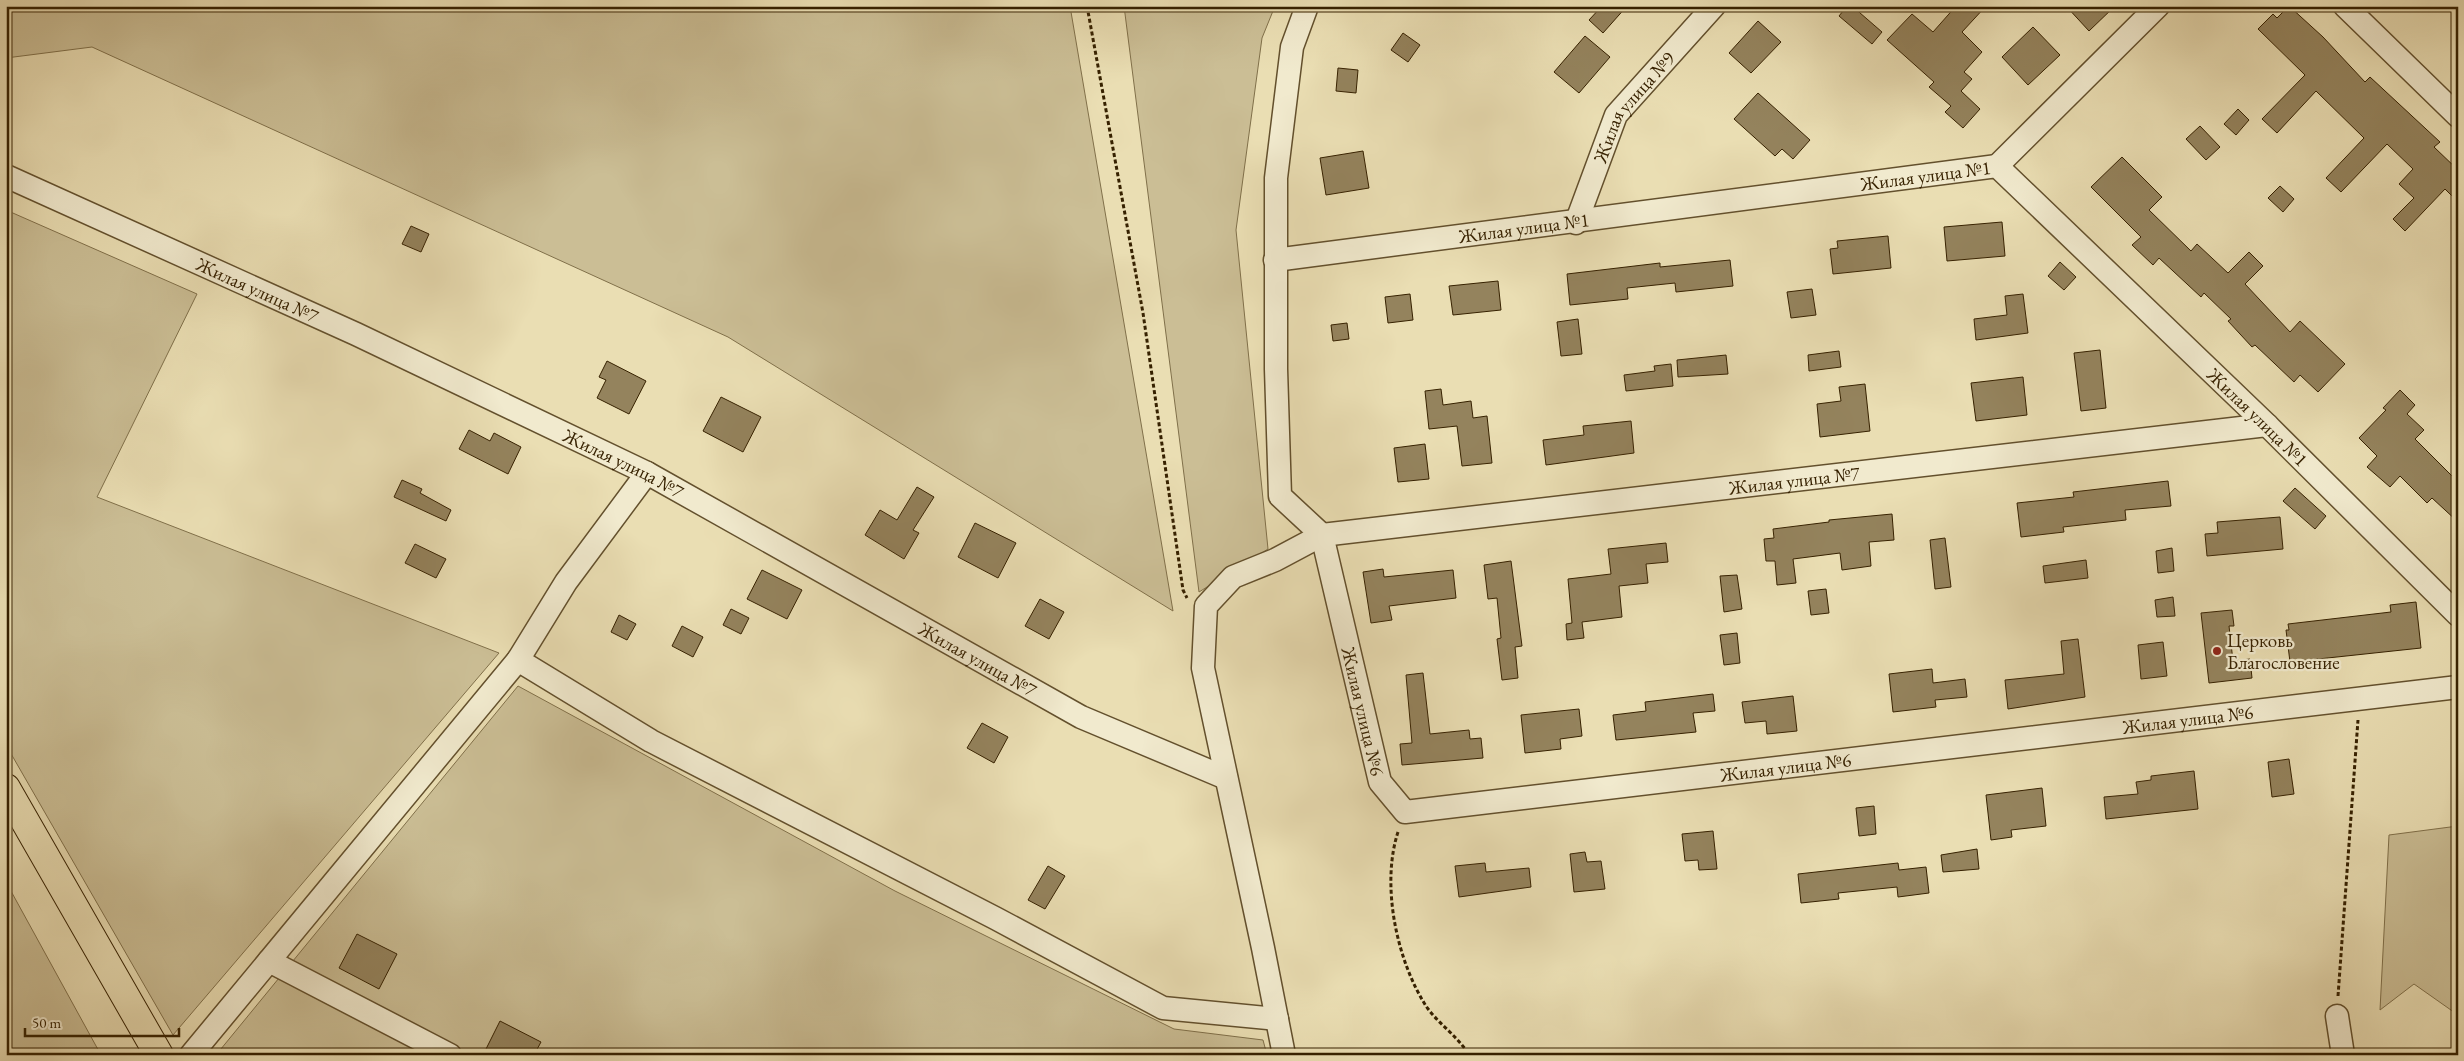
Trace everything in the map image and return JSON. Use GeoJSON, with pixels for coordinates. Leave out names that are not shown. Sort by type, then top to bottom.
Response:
{"type":"FeatureCollection","features":[{"type":"Feature","properties":{"kind":"main road"},"geometry":{"type":"LineString","coordinates":[[6,788],[159,1055]]}},
{"type":"Feature","properties":{"kind":"street"},"geometry":{"type":"LineString","coordinates":[[1284,1055],[1241,842],[1203,668],[1206,606],[1233,578],[1275,560],[1322,535],[1280,496],[1275,260],[1276,178],[1292,47],[1307,6]]}},
{"type":"Feature","properties":{"kind":"street","name":"Жилая улица №9"},"geometry":{"type":"LineString","coordinates":[[1576,223],[1616,116],[1714,6]]}},
{"type":"Feature","properties":{"kind":"street"},"geometry":{"type":"LineString","coordinates":[[1997,166],[2158,6]]}},
{"type":"Feature","properties":{"kind":"street"},"geometry":{"type":"LineString","coordinates":[[2346,6],[2458,116]]}},
{"type":"Feature","properties":{"kind":"street","name":"Жилая улица №1"},"geometry":{"type":"LineString","coordinates":[[1275,260],[1576,223],[1997,166],[2268,425],[2458,615]]}},
{"type":"Feature","properties":{"kind":"street","name":"Жилая улица №7"},"geometry":{"type":"LineString","coordinates":[[6,176],[347,330],[647,472],[1082,717],[1226,778]]}},
{"type":"Feature","properties":{"kind":"street","name":"Жилая улица №7"},"geometry":{"type":"LineString","coordinates":[[1322,535],[2268,425]]}},
{"type":"Feature","properties":{"kind":"street"},"geometry":{"type":"LineString","coordinates":[[191,1055],[518,660],[566,582],[647,472]]}},
{"type":"Feature","properties":{"kind":"street","name":"Жилая улица №6"},"geometry":{"type":"LineString","coordinates":[[1322,535],[1380,782],[1405,812],[2458,687]]}},
{"type":"Feature","properties":{"kind":"street"},"geometry":{"type":"LineString","coordinates":[[518,660],[650,741],[995,918],[1163,1008],[1277,1019]]}},
{"type":"Feature","properties":{"kind":"street"},"geometry":{"type":"LineString","coordinates":[[269,961],[450,1055]]}},
{"type":"Feature","properties":{"kind":"street"},"geometry":{"type":"LineString","coordinates":[[2337,1016],[2343,1055]]}},
{"type":"Feature","properties":{"kind":"path"},"geometry":{"type":"LineString","coordinates":[[1087,6],[1144,313],[1183,590],[1190,607]]}},
{"type":"Feature","properties":{"kind":"path"},"geometry":{"type":"LineString","coordinates":[[2337,1016],[2360,699]]}},
{"type":"Feature","properties":{"kind":"path"},"geometry":{"type":"LineString","coordinates":[[1405,812],[1392,852],[1391,901],[1404,960],[1426,1006],[1469,1055]]}},
{"type":"Feature","properties":{"kind":"shaded area"},"geometry":{"type":"Polygon","coordinates":[[[6,6],[1070,6],[1173,611],[728,337],[92,47],[6,58],[6,6]]]}},
{"type":"Feature","properties":{"kind":"shaded area"},"geometry":{"type":"Polygon","coordinates":[[[1124,6],[1275,6],[1262,38],[1236,230],[1268,549],[1199,592],[1124,6]]]}},
{"type":"Feature","properties":{"kind":"shaded area"},"geometry":{"type":"Polygon","coordinates":[[[6,210],[197,294],[97,497],[499,653],[173,1035],[6,745],[6,210]]]}},
{"type":"Feature","properties":{"kind":"shaded area"},"geometry":{"type":"Polygon","coordinates":[[[518,686],[895,891],[1174,1029],[1263,1040],[1267,1055],[216,1055],[518,686]]]}},
{"type":"Feature","properties":{"kind":"shaded area"},"geometry":{"type":"Polygon","coordinates":[[[2458,826],[2458,1015],[2414,984],[2380,1010],[2389,835],[2458,826]]]}},
{"type":"Feature","properties":{"kind":"shaded area"},"geometry":{"type":"Polygon","coordinates":[[[6,882],[101,1055],[6,1055],[6,882]]]}},
{"type":"Feature","properties":{"kind":"building"},"geometry":{"type":"Polygon","coordinates":[[[1602,6],[1627,6],[1603,33],[1589,20],[1602,6]]]}},
{"type":"Feature","properties":{"kind":"building"},"geometry":{"type":"Polygon","coordinates":[[[1847,6],[1852,6],[1882,32],[1872,44],[1839,16],[1847,6]]]}},
{"type":"Feature","properties":{"kind":"building"},"geometry":{"type":"Polygon","coordinates":[[[1956,6],[1986,6],[1962,32],[1982,52],[1964,72],[1972,79],[1961,91],[1980,109],[1963,128],[1945,112],[1951,106],[1929,87],[1934,82],[1887,40],[1912,14],[1933,32],[1956,6]]]}},
{"type":"Feature","properties":{"kind":"building"},"geometry":{"type":"Polygon","coordinates":[[[2066,6],[2115,6],[2089,31],[2066,6]]]}},
{"type":"Feature","properties":{"kind":"building"},"geometry":{"type":"Polygon","coordinates":[[[2289,6],[2323,37],[2365,82],[2370,77],[2440,142],[2434,147],[2458,170],[2458,202],[2445,189],[2405,231],[2393,219],[2414,198],[2399,184],[2413,169],[2387,144],[2341,192],[2326,178],[2364,138],[2316,91],[2277,133],[2262,119],[2305,75],[2258,29],[2273,14],[2277,18],[2289,6]]]}},
{"type":"Feature","properties":{"kind":"building"},"geometry":{"type":"Polygon","coordinates":[[[1758,21],[1781,42],[1751,73],[1729,53],[1758,21]]]}},
{"type":"Feature","properties":{"kind":"building"},"geometry":{"type":"Polygon","coordinates":[[[2033,27],[2060,55],[2028,85],[2002,57],[2033,27]]]}},
{"type":"Feature","properties":{"kind":"building"},"geometry":{"type":"Polygon","coordinates":[[[1403,33],[1420,45],[1408,62],[1391,50],[1403,33]]]}},
{"type":"Feature","properties":{"kind":"building"},"geometry":{"type":"Polygon","coordinates":[[[1585,36],[1610,57],[1579,93],[1554,72],[1585,36]]]}},
{"type":"Feature","properties":{"kind":"building"},"geometry":{"type":"Polygon","coordinates":[[[1338,68],[1358,70],[1356,93],[1336,91],[1338,68]]]}},
{"type":"Feature","properties":{"kind":"building"},"geometry":{"type":"Polygon","coordinates":[[[1758,93],[1810,140],[1793,159],[1782,149],[1775,156],[1734,119],[1758,93]]]}},
{"type":"Feature","properties":{"kind":"building"},"geometry":{"type":"Polygon","coordinates":[[[2238,109],[2249,120],[2236,135],[2224,124],[2238,109]]]}},
{"type":"Feature","properties":{"kind":"building"},"geometry":{"type":"Polygon","coordinates":[[[2200,126],[2220,147],[2206,160],[2186,139],[2200,126]]]}},
{"type":"Feature","properties":{"kind":"building"},"geometry":{"type":"Polygon","coordinates":[[[1363,151],[1369,188],[1326,195],[1320,158],[1363,151]]]}},
{"type":"Feature","properties":{"kind":"building"},"geometry":{"type":"Polygon","coordinates":[[[2122,157],[2162,197],[2149,210],[2191,251],[2197,244],[2228,273],[2249,252],[2263,266],[2245,284],[2290,332],[2300,321],[2345,364],[2318,392],[2300,375],[2294,382],[2255,345],[2252,347],[2228,321],[2231,319],[2204,293],[2201,297],[2159,258],[2153,265],[2132,245],[2141,237],[2091,187],[2122,157]]]}},
{"type":"Feature","properties":{"kind":"building"},"geometry":{"type":"Polygon","coordinates":[[[2280,186],[2294,199],[2283,212],[2268,198],[2280,186]]]}},
{"type":"Feature","properties":{"kind":"building"},"geometry":{"type":"Polygon","coordinates":[[[2002,222],[2005,256],[1947,261],[1944,227],[2002,222]]]}},
{"type":"Feature","properties":{"kind":"building"},"geometry":{"type":"Polygon","coordinates":[[[411,226],[429,234],[421,252],[402,244],[411,226]]]}},
{"type":"Feature","properties":{"kind":"building"},"geometry":{"type":"Polygon","coordinates":[[[1888,236],[1891,268],[1833,274],[1830,249],[1838,248],[1837,241],[1888,236]]]}},
{"type":"Feature","properties":{"kind":"building"},"geometry":{"type":"Polygon","coordinates":[[[1730,260],[1733,286],[1676,292],[1675,283],[1627,288],[1628,299],[1570,305],[1567,274],[1660,263],[1660,267],[1730,260]]]}},
{"type":"Feature","properties":{"kind":"building"},"geometry":{"type":"Polygon","coordinates":[[[2060,262],[2076,277],[2064,290],[2048,276],[2060,262]]]}},
{"type":"Feature","properties":{"kind":"building"},"geometry":{"type":"Polygon","coordinates":[[[1498,281],[1501,310],[1453,315],[1449,286],[1498,281]]]}},
{"type":"Feature","properties":{"kind":"building"},"geometry":{"type":"Polygon","coordinates":[[[1812,289],[1816,315],[1791,318],[1787,292],[1812,289]]]}},
{"type":"Feature","properties":{"kind":"building"},"geometry":{"type":"Polygon","coordinates":[[[1410,294],[1413,320],[1388,323],[1385,297],[1410,294]]]}},
{"type":"Feature","properties":{"kind":"building"},"geometry":{"type":"Polygon","coordinates":[[[2023,294],[2028,333],[1976,340],[1974,319],[2007,315],[2005,296],[2023,294]]]}},
{"type":"Feature","properties":{"kind":"building"},"geometry":{"type":"Polygon","coordinates":[[[1578,319],[1582,354],[1561,356],[1557,322],[1578,319]]]}},
{"type":"Feature","properties":{"kind":"building"},"geometry":{"type":"Polygon","coordinates":[[[1347,323],[1349,339],[1333,341],[1331,325],[1347,323]]]}},
{"type":"Feature","properties":{"kind":"building"},"geometry":{"type":"Polygon","coordinates":[[[2100,350],[2106,408],[2081,411],[2074,353],[2100,350]]]}},
{"type":"Feature","properties":{"kind":"building"},"geometry":{"type":"Polygon","coordinates":[[[1839,351],[1841,367],[1809,371],[1808,355],[1839,351]]]}},
{"type":"Feature","properties":{"kind":"building"},"geometry":{"type":"Polygon","coordinates":[[[1726,355],[1728,374],[1678,377],[1677,360],[1726,355]]]}},
{"type":"Feature","properties":{"kind":"building"},"geometry":{"type":"Polygon","coordinates":[[[607,361],[646,381],[629,414],[597,398],[606,380],[599,377],[607,361]]]}},
{"type":"Feature","properties":{"kind":"building"},"geometry":{"type":"Polygon","coordinates":[[[1671,364],[1673,386],[1626,391],[1624,375],[1655,371],[1654,366],[1671,364]]]}},
{"type":"Feature","properties":{"kind":"building"},"geometry":{"type":"Polygon","coordinates":[[[2023,377],[2027,415],[1976,421],[1971,383],[2023,377]]]}},
{"type":"Feature","properties":{"kind":"building"},"geometry":{"type":"Polygon","coordinates":[[[1865,384],[1870,431],[1820,437],[1817,404],[1841,401],[1839,387],[1865,384]]]}},
{"type":"Feature","properties":{"kind":"building"},"geometry":{"type":"Polygon","coordinates":[[[1441,389],[1443,405],[1471,401],[1473,418],[1487,416],[1492,463],[1462,466],[1457,426],[1429,429],[1425,391],[1441,389]]]}},
{"type":"Feature","properties":{"kind":"building"},"geometry":{"type":"Polygon","coordinates":[[[2400,390],[2415,405],[2407,414],[2424,430],[2415,439],[2458,482],[2458,522],[2432,498],[2427,503],[2400,476],[2390,487],[2367,467],[2377,456],[2359,438],[2386,410],[2383,408],[2400,390]]]}},
{"type":"Feature","properties":{"kind":"building"},"geometry":{"type":"Polygon","coordinates":[[[721,397],[761,417],[743,452],[703,431],[721,397]]]}},
{"type":"Feature","properties":{"kind":"building"},"geometry":{"type":"Polygon","coordinates":[[[1631,421],[1634,453],[1546,465],[1543,440],[1584,435],[1583,426],[1631,421]]]}},
{"type":"Feature","properties":{"kind":"building"},"geometry":{"type":"Polygon","coordinates":[[[469,430],[490,441],[494,433],[521,447],[508,474],[459,449],[469,430]]]}},
{"type":"Feature","properties":{"kind":"building"},"geometry":{"type":"Polygon","coordinates":[[[1425,444],[1429,479],[1398,482],[1394,448],[1425,444]]]}},
{"type":"Feature","properties":{"kind":"building"},"geometry":{"type":"Polygon","coordinates":[[[402,480],[422,489],[420,493],[451,510],[446,521],[394,497],[402,480]]]}},
{"type":"Feature","properties":{"kind":"building"},"geometry":{"type":"Polygon","coordinates":[[[2168,481],[2171,506],[2125,510],[2126,520],[2063,527],[2064,532],[2021,537],[2017,503],[2074,497],[2073,492],[2168,481]]]}},
{"type":"Feature","properties":{"kind":"building"},"geometry":{"type":"Polygon","coordinates":[[[917,487],[934,497],[913,530],[919,533],[904,559],[865,535],[880,510],[897,520],[917,487]]]}},
{"type":"Feature","properties":{"kind":"building"},"geometry":{"type":"Polygon","coordinates":[[[2295,488],[2326,516],[2315,529],[2283,501],[2295,488]]]}},
{"type":"Feature","properties":{"kind":"building"},"geometry":{"type":"Polygon","coordinates":[[[1892,514],[1894,540],[1869,542],[1871,566],[1842,570],[1840,553],[1793,559],[1796,583],[1777,585],[1775,561],[1766,561],[1764,539],[1774,538],[1773,529],[1829,522],[1829,520],[1892,514]]]}},
{"type":"Feature","properties":{"kind":"building"},"geometry":{"type":"Polygon","coordinates":[[[2280,517],[2283,549],[2207,556],[2205,534],[2218,533],[2217,522],[2280,517]]]}},
{"type":"Feature","properties":{"kind":"building"},"geometry":{"type":"Polygon","coordinates":[[[975,523],[1016,543],[998,578],[958,557],[975,523]]]}},
{"type":"Feature","properties":{"kind":"building"},"geometry":{"type":"Polygon","coordinates":[[[1945,538],[1951,587],[1935,589],[1930,540],[1945,538]]]}},
{"type":"Feature","properties":{"kind":"building"},"geometry":{"type":"Polygon","coordinates":[[[1666,543],[1668,562],[1646,564],[1648,583],[1619,586],[1622,617],[1582,622],[1584,638],[1567,640],[1566,624],[1572,623],[1568,579],[1611,574],[1608,549],[1666,543]]]}},
{"type":"Feature","properties":{"kind":"building"},"geometry":{"type":"Polygon","coordinates":[[[415,544],[446,559],[436,578],[405,563],[415,544]]]}},
{"type":"Feature","properties":{"kind":"building"},"geometry":{"type":"Polygon","coordinates":[[[2172,548],[2174,571],[2158,573],[2156,551],[2172,548]]]}},
{"type":"Feature","properties":{"kind":"building"},"geometry":{"type":"Polygon","coordinates":[[[2086,560],[2088,578],[2045,583],[2043,566],[2086,560]]]}},
{"type":"Feature","properties":{"kind":"building"},"geometry":{"type":"Polygon","coordinates":[[[1511,561],[1522,646],[1515,647],[1518,678],[1502,680],[1497,639],[1501,638],[1497,598],[1488,599],[1484,565],[1511,561]]]}},
{"type":"Feature","properties":{"kind":"building"},"geometry":{"type":"Polygon","coordinates":[[[1383,569],[1384,577],[1453,570],[1456,598],[1389,606],[1392,620],[1371,623],[1363,572],[1383,569]]]}},
{"type":"Feature","properties":{"kind":"building"},"geometry":{"type":"Polygon","coordinates":[[[762,570],[802,590],[787,619],[747,599],[762,570]]]}},
{"type":"Feature","properties":{"kind":"building"},"geometry":{"type":"Polygon","coordinates":[[[1737,575],[1742,609],[1724,612],[1720,576],[1737,575]]]}},
{"type":"Feature","properties":{"kind":"building"},"geometry":{"type":"Polygon","coordinates":[[[1826,589],[1829,613],[1811,615],[1808,591],[1826,589]]]}},
{"type":"Feature","properties":{"kind":"building"},"geometry":{"type":"Polygon","coordinates":[[[2173,597],[2175,616],[2157,617],[2155,600],[2173,597]]]}},
{"type":"Feature","properties":{"kind":"building"},"geometry":{"type":"Polygon","coordinates":[[[1040,599],[1064,612],[1049,639],[1025,626],[1040,599]]]}},
{"type":"Feature","properties":{"kind":"building"},"geometry":{"type":"Polygon","coordinates":[[[2416,602],[2421,648],[2290,662],[2286,630],[2289,630],[2288,624],[2391,612],[2390,605],[2416,602]]]}},
{"type":"Feature","properties":{"kind":"building"},"geometry":{"type":"Polygon","coordinates":[[[731,609],[749,618],[741,634],[723,625],[731,609]]]}},
{"type":"Feature","properties":{"kind":"building"},"geometry":{"type":"Polygon","coordinates":[[[2232,610],[2234,626],[2229,626],[2233,661],[2250,659],[2252,678],[2209,683],[2201,613],[2232,610]]]}},
{"type":"Feature","properties":{"kind":"building"},"geometry":{"type":"Polygon","coordinates":[[[619,615],[636,624],[627,640],[611,632],[619,615]]]}},
{"type":"Feature","properties":{"kind":"building"},"geometry":{"type":"Polygon","coordinates":[[[682,626],[703,637],[693,657],[672,646],[682,626]]]}},
{"type":"Feature","properties":{"kind":"building"},"geometry":{"type":"Polygon","coordinates":[[[1737,633],[1740,663],[1724,665],[1720,635],[1737,633]]]}},
{"type":"Feature","properties":{"kind":"building"},"geometry":{"type":"Polygon","coordinates":[[[2078,639],[2085,697],[2008,709],[2005,680],[2064,674],[2061,641],[2078,639]]]}},
{"type":"Feature","properties":{"kind":"building"},"geometry":{"type":"Polygon","coordinates":[[[2163,642],[2167,676],[2141,679],[2138,645],[2163,642]]]}},
{"type":"Feature","properties":{"kind":"building"},"geometry":{"type":"Polygon","coordinates":[[[1932,669],[1933,683],[1965,679],[1967,697],[1935,700],[1936,707],[1893,712],[1889,674],[1932,669]]]}},
{"type":"Feature","properties":{"kind":"building"},"geometry":{"type":"Polygon","coordinates":[[[1423,673],[1430,734],[1469,730],[1470,739],[1481,738],[1483,758],[1402,765],[1400,744],[1412,743],[1406,675],[1423,673]]]}},
{"type":"Feature","properties":{"kind":"building"},"geometry":{"type":"Polygon","coordinates":[[[1713,694],[1715,711],[1693,713],[1696,732],[1616,740],[1613,715],[1646,711],[1645,702],[1713,694]]]}},
{"type":"Feature","properties":{"kind":"building"},"geometry":{"type":"Polygon","coordinates":[[[1793,696],[1797,731],[1767,734],[1766,721],[1745,723],[1742,702],[1793,696]]]}},
{"type":"Feature","properties":{"kind":"building"},"geometry":{"type":"Polygon","coordinates":[[[1579,709],[1582,736],[1560,739],[1561,749],[1525,753],[1521,715],[1579,709]]]}},
{"type":"Feature","properties":{"kind":"building"},"geometry":{"type":"Polygon","coordinates":[[[982,723],[1008,737],[994,763],[967,748],[982,723]]]}},
{"type":"Feature","properties":{"kind":"building"},"geometry":{"type":"Polygon","coordinates":[[[2289,759],[2294,794],[2272,797],[2268,762],[2289,759]]]}},
{"type":"Feature","properties":{"kind":"building"},"geometry":{"type":"Polygon","coordinates":[[[2194,771],[2198,809],[2106,819],[2104,797],[2138,794],[2136,782],[2151,780],[2151,776],[2194,771]]]}},
{"type":"Feature","properties":{"kind":"building"},"geometry":{"type":"Polygon","coordinates":[[[2042,788],[2046,826],[2011,830],[2012,837],[1991,840],[1986,795],[2042,788]]]}},
{"type":"Feature","properties":{"kind":"building"},"geometry":{"type":"Polygon","coordinates":[[[1874,806],[1876,834],[1859,836],[1856,808],[1874,806]]]}},
{"type":"Feature","properties":{"kind":"building"},"geometry":{"type":"Polygon","coordinates":[[[1713,831],[1717,869],[1699,870],[1698,860],[1685,861],[1682,834],[1713,831]]]}},
{"type":"Feature","properties":{"kind":"building"},"geometry":{"type":"Polygon","coordinates":[[[1977,849],[1979,869],[1943,872],[1941,855],[1977,849]]]}},
{"type":"Feature","properties":{"kind":"building"},"geometry":{"type":"Polygon","coordinates":[[[1585,852],[1587,862],[1601,861],[1605,889],[1574,892],[1570,854],[1585,852]]]}},
{"type":"Feature","properties":{"kind":"building"},"geometry":{"type":"Polygon","coordinates":[[[1485,863],[1486,872],[1529,868],[1531,887],[1459,897],[1455,866],[1485,863]]]}},
{"type":"Feature","properties":{"kind":"building"},"geometry":{"type":"Polygon","coordinates":[[[1898,863],[1899,870],[1926,867],[1929,893],[1898,897],[1897,887],[1838,893],[1839,899],[1801,903],[1798,874],[1898,863]]]}},
{"type":"Feature","properties":{"kind":"building"},"geometry":{"type":"Polygon","coordinates":[[[1048,866],[1065,876],[1045,909],[1028,900],[1048,866]]]}},
{"type":"Feature","properties":{"kind":"building"},"geometry":{"type":"Polygon","coordinates":[[[357,934],[397,954],[379,989],[339,968],[357,934]]]}},
{"type":"Feature","properties":{"kind":"building"},"geometry":{"type":"Polygon","coordinates":[[[500,1021],[541,1042],[534,1055],[483,1055],[500,1021]]]}},
{"type":"Feature","properties":{"kind":"place","name":"Церковь Благословение"},"geometry":{"type":"Point","coordinates":[2217,651]}}]}
